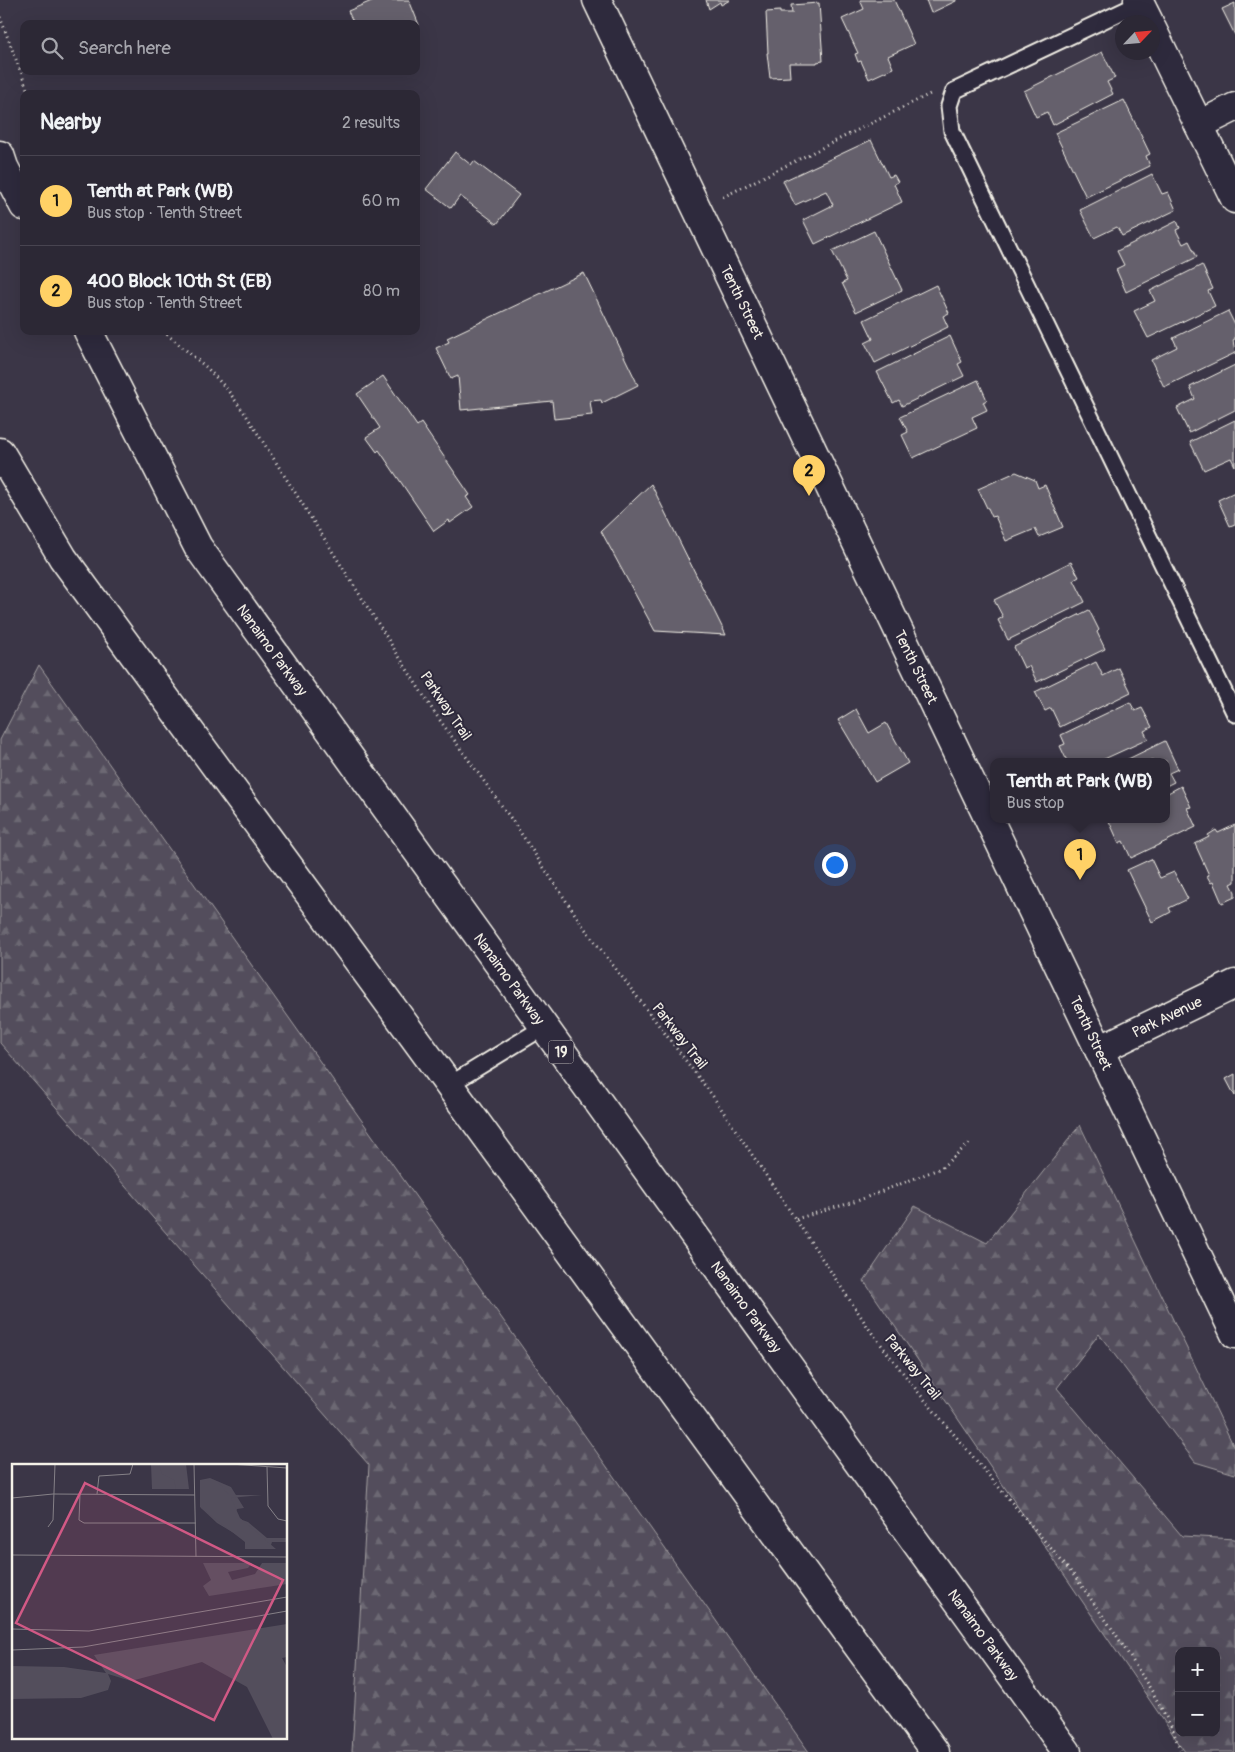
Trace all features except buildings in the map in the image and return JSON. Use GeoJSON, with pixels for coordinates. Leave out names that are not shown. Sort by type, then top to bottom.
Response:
{"type":"FeatureCollection","features":[{"type":"Feature","properties":{"kind":"main road","name":"Tenth Street"},"geometry":{"type":"LineString","coordinates":[[597,0],[990,822]]}},
{"type":"Feature","properties":{"kind":"main road"},"geometry":{"type":"LineString","coordinates":[[1160,45],[1235,199]]}},
{"type":"Feature","properties":{"kind":"main road"},"geometry":{"type":"LineString","coordinates":[[1199,125],[1235,107]]}},
{"type":"Feature","properties":{"kind":"main road"},"geometry":{"type":"LineString","coordinates":[[0,155],[20,198]]}},
{"type":"Feature","properties":{"kind":"main road","name":"Nanaimo Parkway"},"geometry":{"type":"LineString","coordinates":[[90,335],[198,547],[1067,1752]]}},
{"type":"Feature","properties":{"kind":"main road"},"geometry":{"type":"LineString","coordinates":[[0,452],[63,558],[935,1752]]}},
{"type":"Feature","properties":{"kind":"main road","name":"Tenth Street"},"geometry":{"type":"LineString","coordinates":[[990,823],[1235,1334]]}},
{"type":"Feature","properties":{"kind":"main road","name":"Park Avenue"},"geometry":{"type":"LineString","coordinates":[[1099,1050],[1235,984]]}},
{"type":"Feature","properties":{"kind":"lane"},"geometry":{"type":"LineString","coordinates":[[1142,8],[954,91],[949,106],[952,131],[1235,714]]}},
{"type":"Feature","properties":{"kind":"lane"},"geometry":{"type":"LineString","coordinates":[[449,1084],[544,1027]]}},
{"type":"Feature","properties":{"kind":"path"},"geometry":{"type":"LineString","coordinates":[[0,18],[20,70]]}},
{"type":"Feature","properties":{"kind":"path"},"geometry":{"type":"LineString","coordinates":[[22,75],[27,90]]}},
{"type":"Feature","properties":{"kind":"path"},"geometry":{"type":"LineString","coordinates":[[697,209],[926,95],[954,91]]}},
{"type":"Feature","properties":{"kind":"path","name":"Parkway Trail"},"geometry":{"type":"LineString","coordinates":[[168,335],[206,367],[226,388],[246,415],[434,712],[512,820],[583,926],[712,1095],[872,1334],[918,1392],[1076,1578],[1115,1633],[1153,1693],[1172,1728],[1182,1752]]}},
{"type":"Feature","properties":{"kind":"path"},"geometry":{"type":"LineString","coordinates":[[796,1219],[857,1201],[941,1168],[972,1141]]}},
{"type":"Feature","properties":{"kind":"green space"},"geometry":{"type":"Polygon","coordinates":[[[39,665],[809,1752],[352,1752],[369,1465],[0,1043],[0,740],[39,665]]]}},
{"type":"Feature","properties":{"kind":"green space"},"geometry":{"type":"Polygon","coordinates":[[[1080,1125],[1235,1449],[1235,1474],[1195,1462],[1099,1334],[1057,1388],[1182,1536],[1235,1539],[1235,1752],[1185,1752],[864,1281],[915,1206],[987,1243],[1080,1125]]]}},
{"type":"Feature","properties":{"kind":"place","name":"400 Block 10th St (EB)"},"geometry":{"type":"Point","coordinates":[809,496]}},
{"type":"Feature","properties":{"kind":"place","name":"Tenth at Park (WB)"},"geometry":{"type":"Point","coordinates":[1080,880]}}]}
